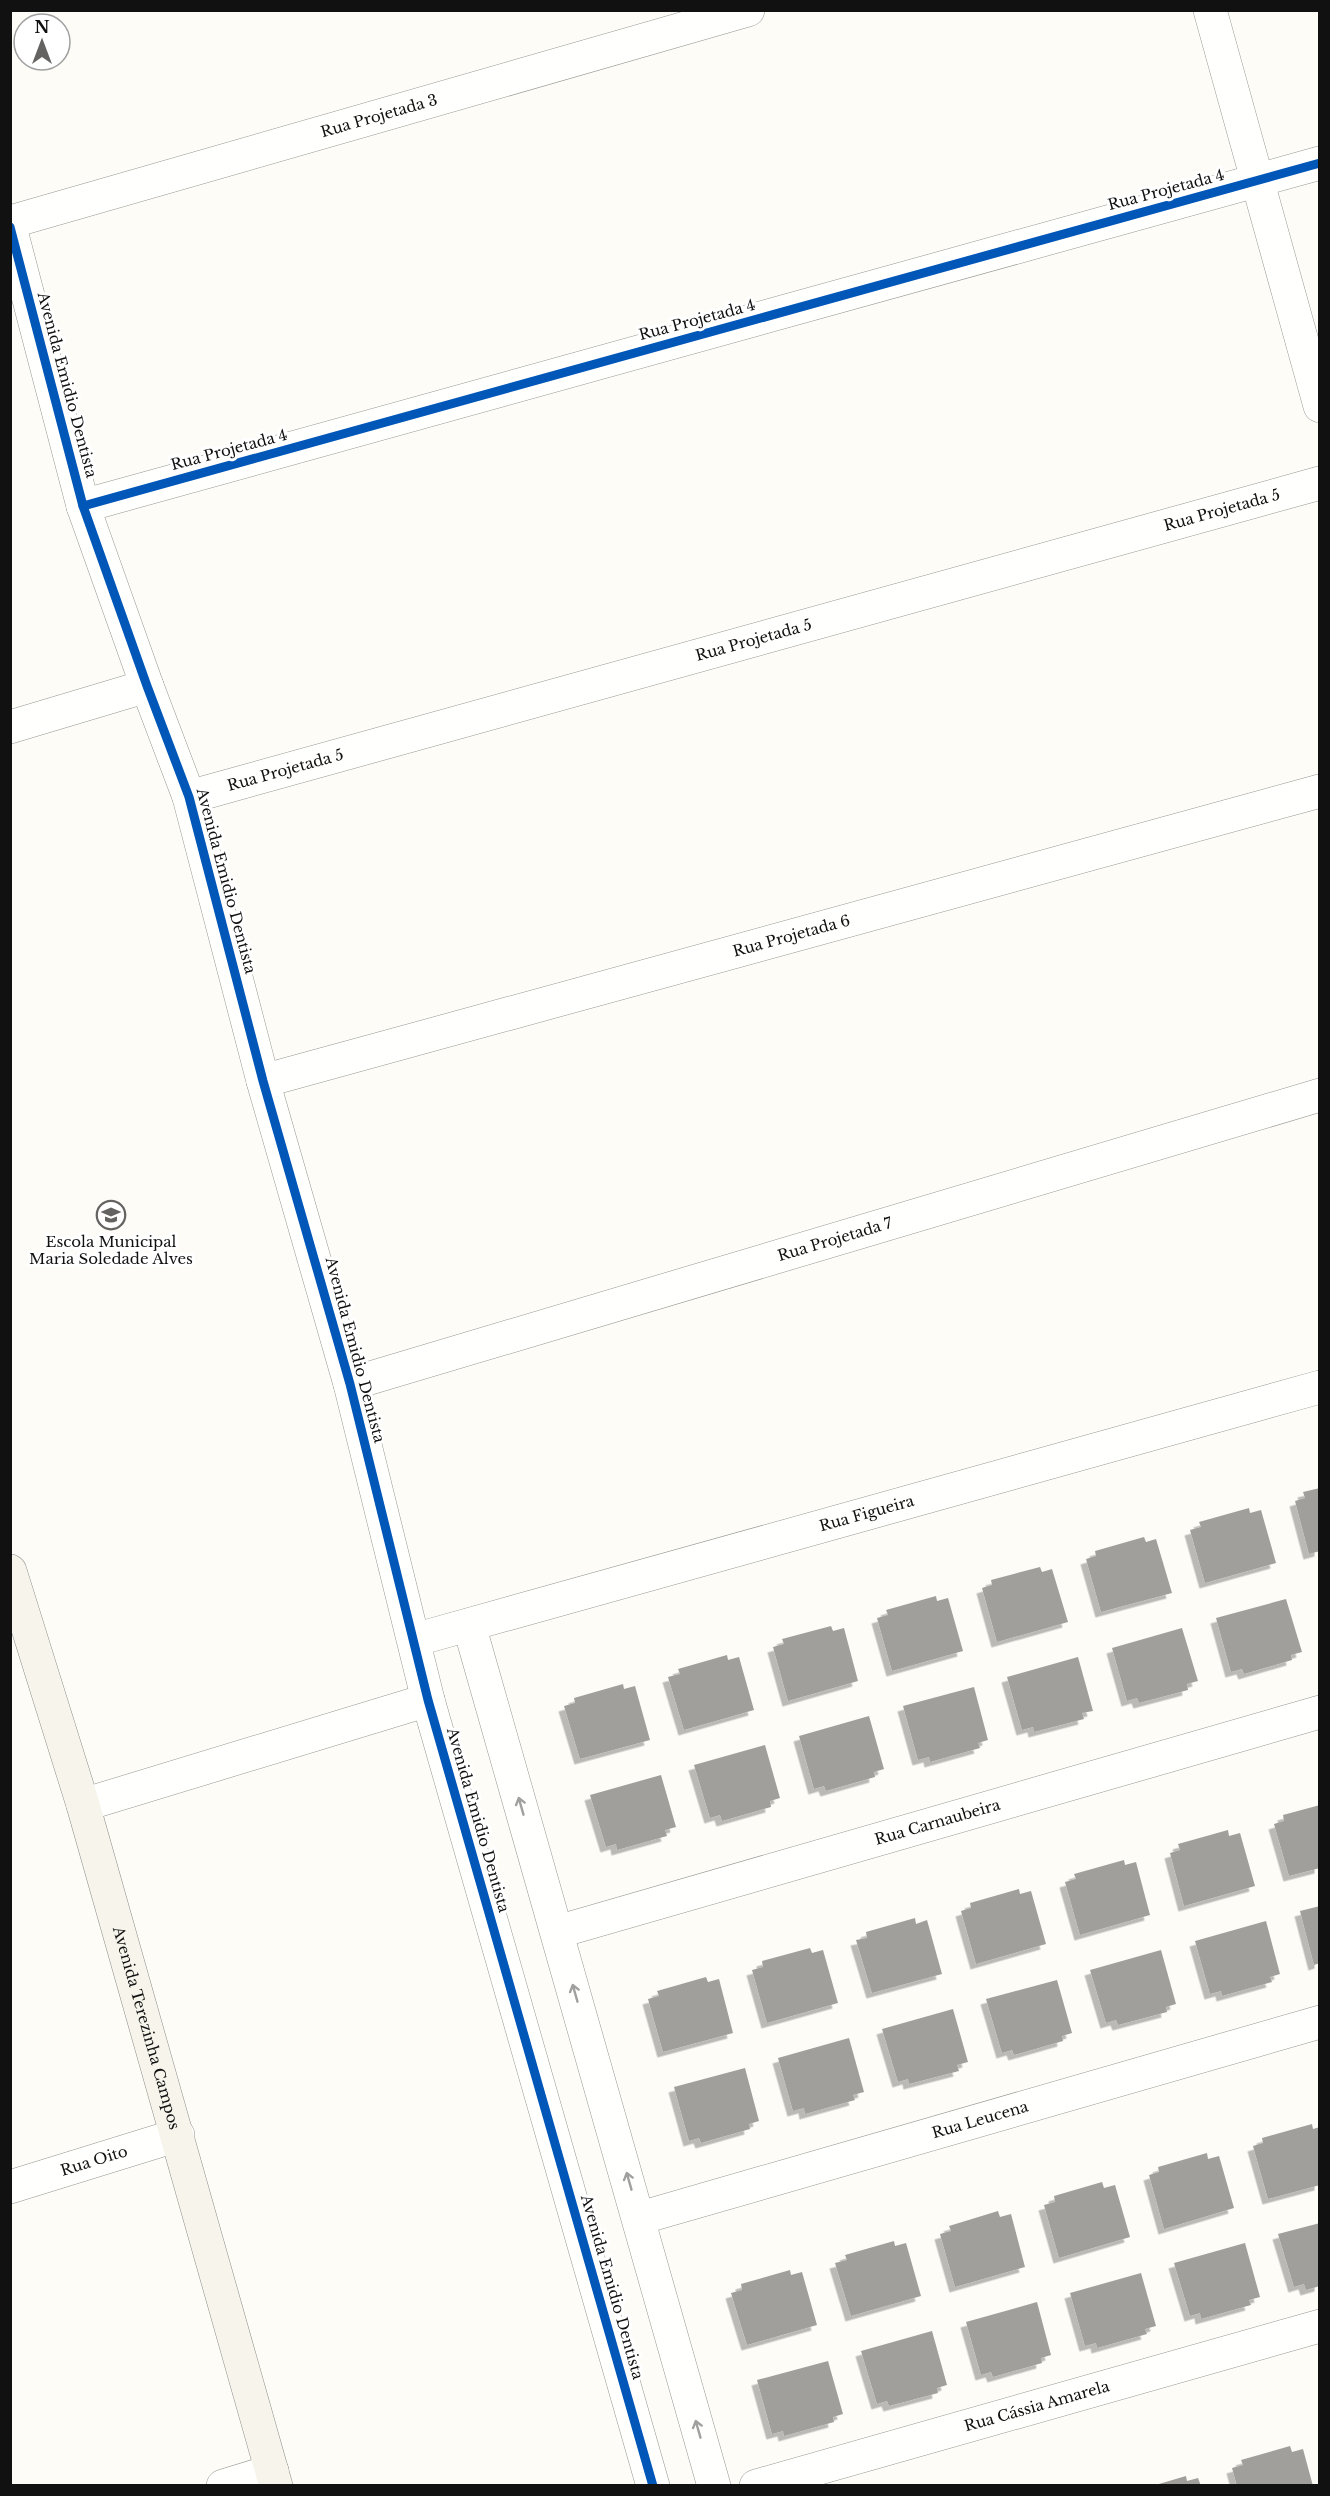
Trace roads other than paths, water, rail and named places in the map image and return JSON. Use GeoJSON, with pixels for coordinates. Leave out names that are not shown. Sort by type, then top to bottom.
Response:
{"type":"FeatureCollection","features":[{"type":"Feature","properties":{"kind":"street","name":"Rua Projetada 3"},"geometry":{"type":"LineString","coordinates":[[10,222],[748,10]]}},
{"type":"Feature","properties":{"kind":"street"},"geometry":{"type":"LineString","coordinates":[[1210,10],[1320,406]]}},
{"type":"Feature","properties":{"kind":"street","name":"Rua Projetada 4"},"geometry":{"type":"LineString","coordinates":[[83,506],[1320,163]]}},
{"type":"Feature","properties":{"kind":"street","name":"Avenida Emidio Dentista"},"geometry":{"type":"LineString","coordinates":[[10,227],[18,286],[83,506],[189,797],[263,1081],[350,1384],[428,1700],[653,2486]]}},
{"type":"Feature","properties":{"kind":"street","name":"Rua Projetada 5"},"geometry":{"type":"LineString","coordinates":[[189,797],[1320,483]]}},
{"type":"Feature","properties":{"kind":"street"},"geometry":{"type":"LineString","coordinates":[[10,727],[147,686]]}},
{"type":"Feature","properties":{"kind":"street","name":"Rua Projetada 6"},"geometry":{"type":"LineString","coordinates":[[263,1081],[1320,791]]}},
{"type":"Feature","properties":{"kind":"street","name":"Rua Projetada 7"},"geometry":{"type":"LineString","coordinates":[[350,1384],[1320,1095]]}},
{"type":"Feature","properties":{"kind":"street","name":"Rua Figueira"},"geometry":{"type":"LineString","coordinates":[[414,1640],[1320,1387]]}},
{"type":"Feature","properties":{"kind":"street","name":"Avenida Terezinha Campos"},"geometry":{"type":"LineString","coordinates":[[10,1571],[83,1805],[274,2478]]}},
{"type":"Feature","properties":{"kind":"street"},"geometry":{"type":"LineString","coordinates":[[469,1625],[640,2218],[714,2486]]}},
{"type":"Feature","properties":{"kind":"street"},"geometry":{"type":"LineString","coordinates":[[83,1805],[428,1700]]}},
{"type":"Feature","properties":{"kind":"street","name":"Rua Carnaubeira"},"geometry":{"type":"LineString","coordinates":[[557,1932],[1320,1712]]}},
{"type":"Feature","properties":{"kind":"street","name":"Rua Leucena"},"geometry":{"type":"LineString","coordinates":[[640,2218],[1320,2022]]}},
{"type":"Feature","properties":{"kind":"street","name":"Rua Oito"},"geometry":{"type":"LineString","coordinates":[[10,2187],[178,2135]]}},
{"type":"Feature","properties":{"kind":"street","name":"Rua Cássia Amarela"},"geometry":{"type":"LineString","coordinates":[[756,2486],[1320,2326]]}},
{"type":"Feature","properties":{"kind":"street"},"geometry":{"type":"LineString","coordinates":[[223,2486],[274,2478]]}},
{"type":"Feature","properties":{"kind":"place","name":"Escola Municipal Maria Soledade Alves"},"geometry":{"type":"Point","coordinates":[111,1215]}}]}
